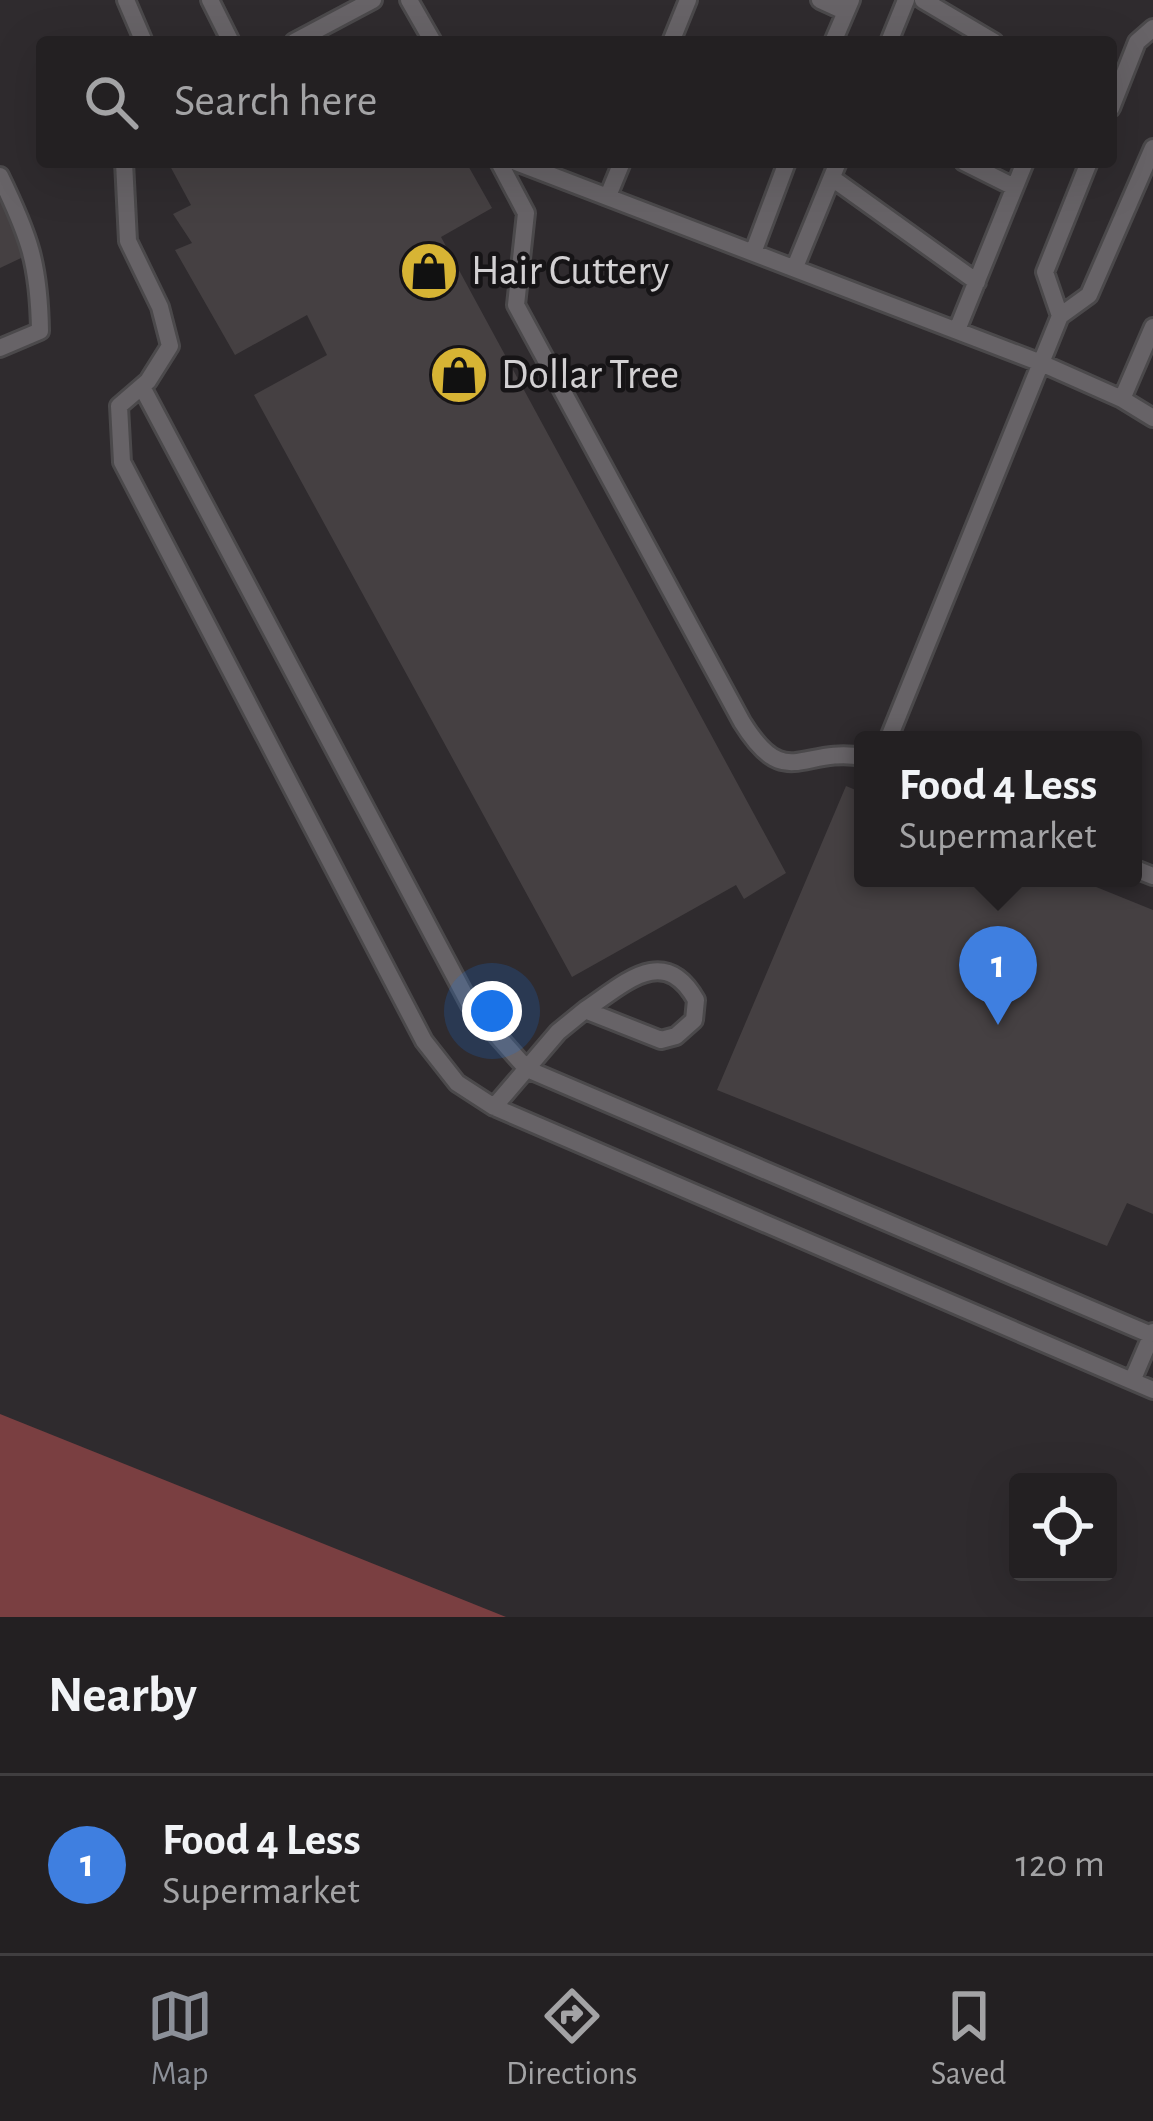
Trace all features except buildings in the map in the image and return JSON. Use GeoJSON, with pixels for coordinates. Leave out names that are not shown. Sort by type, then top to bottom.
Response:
{"type":"FeatureCollection","features":[{"type":"Feature","properties":{"kind":"lane"},"geometry":{"type":"LineString","coordinates":[[126,0],[141,36]]}},
{"type":"Feature","properties":{"kind":"lane"},"geometry":{"type":"LineString","coordinates":[[210,0],[228,36]]}},
{"type":"Feature","properties":{"kind":"lane"},"geometry":{"type":"LineString","coordinates":[[305,36],[373,0]]}},
{"type":"Feature","properties":{"kind":"lane"},"geometry":{"type":"LineString","coordinates":[[410,0],[430,36]]}},
{"type":"Feature","properties":{"kind":"lane"},"geometry":{"type":"LineString","coordinates":[[673,36],[688,0]]}},
{"type":"Feature","properties":{"kind":"lane"},"geometry":{"type":"LineString","coordinates":[[820,0],[847,4],[835,36]]}},
{"type":"Feature","properties":{"kind":"lane"},"geometry":{"type":"LineString","coordinates":[[891,36],[906,0]]}},
{"type":"Feature","properties":{"kind":"lane"},"geometry":{"type":"LineString","coordinates":[[923,0],[984,36]]}},
{"type":"Feature","properties":{"kind":"lane"},"geometry":{"type":"LineString","coordinates":[[1117,93],[1137,42],[1153,28]]}},
{"type":"Feature","properties":{"kind":"lane"},"geometry":{"type":"LineString","coordinates":[[892,731],[1060,316],[1089,295],[1153,148]]}},
{"type":"Feature","properties":{"kind":"lane"},"geometry":{"type":"LineString","coordinates":[[124,168],[128,241],[160,307],[170,346],[142,387],[119,406],[122,462],[424,1041],[457,1083],[494,1107],[1153,1390]]}},
{"type":"Feature","properties":{"kind":"lane"},"geometry":{"type":"LineString","coordinates":[[502,168],[526,213],[516,304],[742,722],[760,751],[779,763],[854,755]]}},
{"type":"Feature","properties":{"kind":"lane"},"geometry":{"type":"LineString","coordinates":[[532,168],[1041,363],[1153,418]]}},
{"type":"Feature","properties":{"kind":"lane"},"geometry":{"type":"LineString","coordinates":[[608,196],[620,168]]}},
{"type":"Feature","properties":{"kind":"lane"},"geometry":{"type":"LineString","coordinates":[[754,250],[785,168]]}},
{"type":"Feature","properties":{"kind":"lane"},"geometry":{"type":"LineString","coordinates":[[976,168],[1015,188]]}},
{"type":"Feature","properties":{"kind":"lane"},"geometry":{"type":"LineString","coordinates":[[957,330],[1022,168]]}},
{"type":"Feature","properties":{"kind":"lane"},"geometry":{"type":"LineString","coordinates":[[1060,316],[1045,272],[1087,168]]}},
{"type":"Feature","properties":{"kind":"lane"},"geometry":{"type":"LineString","coordinates":[[795,267],[835,170],[977,282]]}},
{"type":"Feature","properties":{"kind":"lane"},"geometry":{"type":"LineString","coordinates":[[0,176],[30,238],[39,277],[40,331],[0,348]]}},
{"type":"Feature","properties":{"kind":"lane"},"geometry":{"type":"LineString","coordinates":[[1122,399],[1153,327]]}},
{"type":"Feature","properties":{"kind":"lane"},"geometry":{"type":"LineString","coordinates":[[142,387],[470,1006],[526,1069],[1151,1333],[1132,1381]]}},
{"type":"Feature","properties":{"kind":"lane"},"geometry":{"type":"LineString","coordinates":[[494,1107],[558,1032],[585,1010],[638,975],[658,970],[674,973],[696,1000],[694,1020],[676,1036],[661,1040],[585,1010]]}},
{"type":"Feature","properties":{"kind":"shaded area"},"geometry":{"type":"Polygon","coordinates":[[[0,1414],[506,1617],[0,1617],[0,1414]]]}},
{"type":"Feature","properties":{"kind":"place","name":"Hair Cuttery"},"geometry":{"type":"Point","coordinates":[429,271]}},
{"type":"Feature","properties":{"kind":"place","name":"Dollar Tree"},"geometry":{"type":"Point","coordinates":[459,375]}},
{"type":"Feature","properties":{"kind":"place","name":"Food 4 Less"},"geometry":{"type":"Point","coordinates":[998,1025]}}]}
